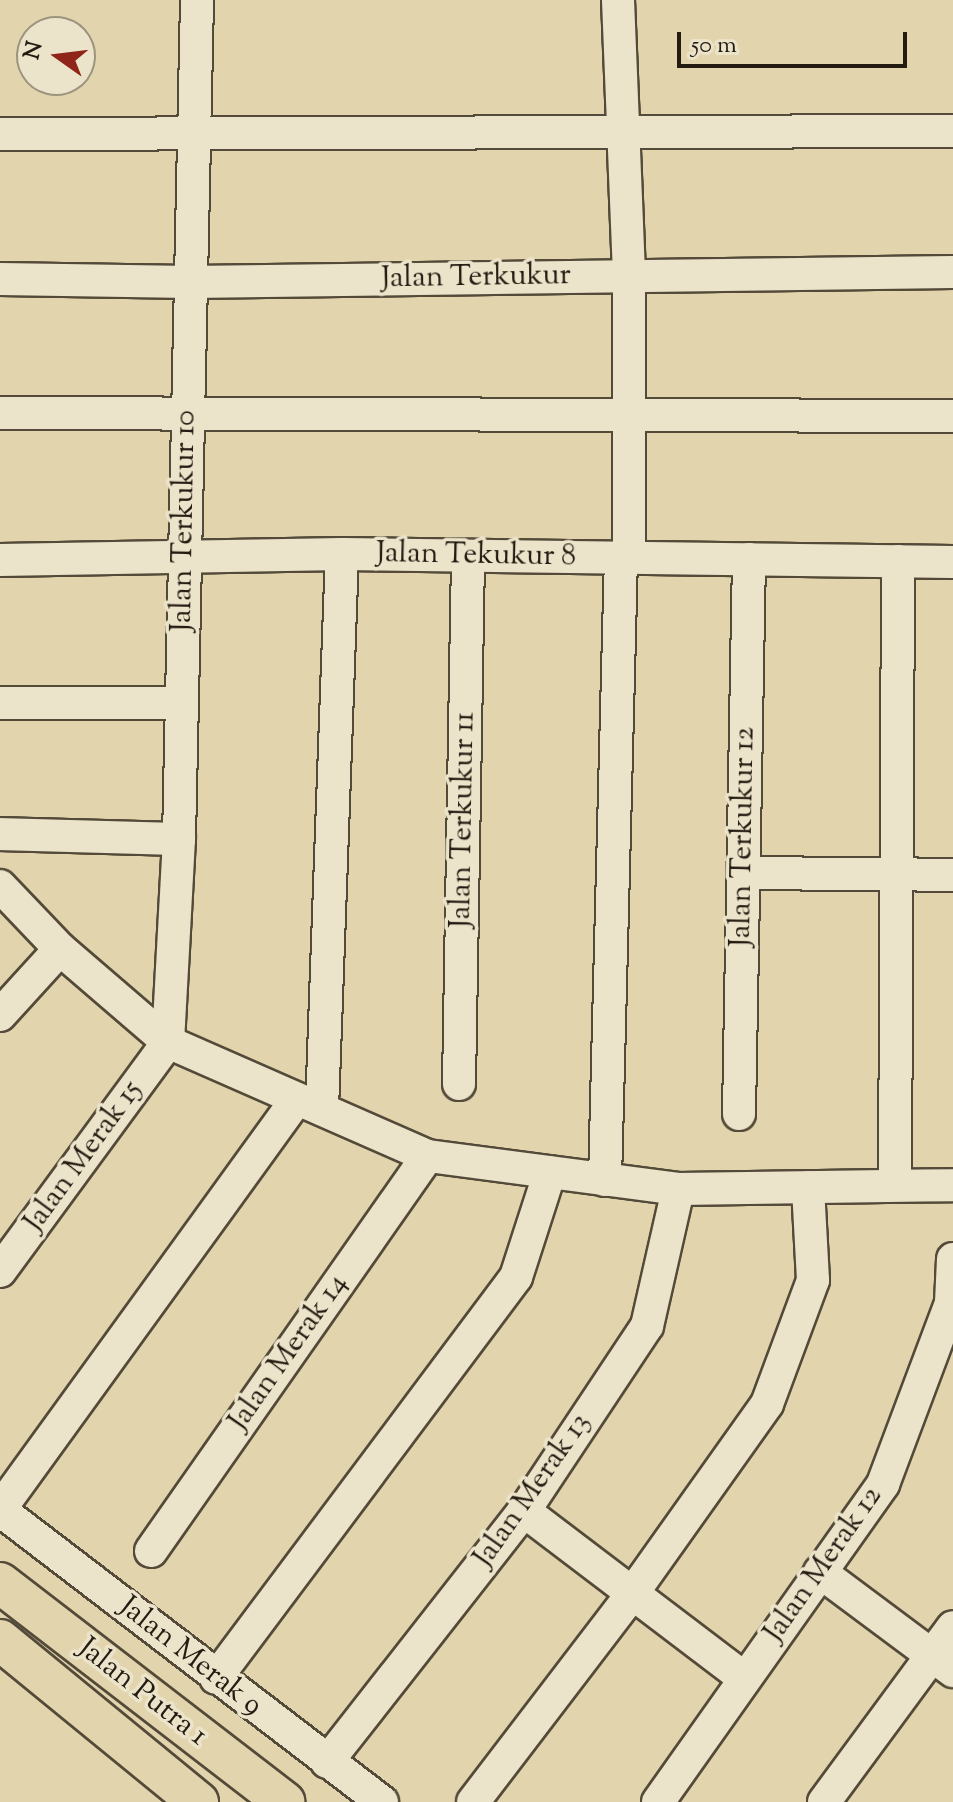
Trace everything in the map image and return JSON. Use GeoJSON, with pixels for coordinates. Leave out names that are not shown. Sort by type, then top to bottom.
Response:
{"type":"FeatureCollection","features":[{"type":"Feature","properties":{"kind":"main road","name":"Jalan Putra 1"},"geometry":{"type":"LineString","coordinates":[[0,1583],[271,1798]]}},
{"type":"Feature","properties":{"kind":"main road","name":"Jalan Putra 1"},"geometry":{"type":"LineString","coordinates":[[0,1640],[198,1802]]}},
{"type":"Feature","properties":{"kind":"street","name":"Jalan Terkukur 10"},"geometry":{"type":"LineString","coordinates":[[168,1042],[179,839],[197,0]]}},
{"type":"Feature","properties":{"kind":"street"},"geometry":{"type":"LineString","coordinates":[[605,1180],[629,413],[629,276],[618,0]]}},
{"type":"Feature","properties":{"kind":"street"},"geometry":{"type":"LineString","coordinates":[[0,134],[194,136],[623,130],[953,131]]}},
{"type":"Feature","properties":{"kind":"street","name":"Jalan Terkukur"},"geometry":{"type":"LineString","coordinates":[[0,279],[190,282],[953,272]]}},
{"type":"Feature","properties":{"kind":"street"},"geometry":{"type":"LineString","coordinates":[[0,413],[188,411],[953,416]]}},
{"type":"Feature","properties":{"kind":"street"},"geometry":{"type":"LineString","coordinates":[[0,1509],[309,1104],[342,554]]}},
{"type":"Feature","properties":{"kind":"street","name":"Jalan Tekukur 8"},"geometry":{"type":"LineString","coordinates":[[0,560],[184,560],[342,554],[953,562]]}},
{"type":"Feature","properties":{"kind":"street","name":"Jalan Terkukur 11"},"geometry":{"type":"LineString","coordinates":[[459,1084],[468,556]]}},
{"type":"Feature","properties":{"kind":"street","name":"Jalan Terkukur 12"},"geometry":{"type":"LineString","coordinates":[[739,1114],[749,559]]}},
{"type":"Feature","properties":{"kind":"street"},"geometry":{"type":"LineString","coordinates":[[895,1185],[894,876],[898,561]]}},
{"type":"Feature","properties":{"kind":"street"},"geometry":{"type":"LineString","coordinates":[[0,703],[181,703]]}},
{"type":"Feature","properties":{"kind":"street"},"geometry":{"type":"LineString","coordinates":[[0,834],[179,839]]}},
{"type":"Feature","properties":{"kind":"street"},"geometry":{"type":"LineString","coordinates":[[744,873],[953,875]]}},
{"type":"Feature","properties":{"kind":"street"},"geometry":{"type":"LineString","coordinates":[[0,886],[60,949],[168,1042],[428,1156],[678,1189],[953,1185]]}},
{"type":"Feature","properties":{"kind":"street"},"geometry":{"type":"LineString","coordinates":[[0,1015],[60,949]]}},
{"type":"Feature","properties":{"kind":"street","name":"Jalan Merak 15"},"geometry":{"type":"LineString","coordinates":[[0,1271],[168,1042]]}},
{"type":"Feature","properties":{"kind":"street","name":"Jalan Merak 14"},"geometry":{"type":"LineString","coordinates":[[151,1551],[428,1156]]}},
{"type":"Feature","properties":{"kind":"street"},"geometry":{"type":"LineString","coordinates":[[216,1678],[516,1277],[550,1172]]}},
{"type":"Feature","properties":{"kind":"street"},"geometry":{"type":"LineString","coordinates":[[473,1802],[632,1594],[767,1404],[813,1280],[808,1187]]}},
{"type":"Feature","properties":{"kind":"street","name":"Jalan Merak 13"},"geometry":{"type":"LineString","coordinates":[[327,1762],[524,1511],[647,1326],[678,1189]]}},
{"type":"Feature","properties":{"kind":"street","name":"Jalan Merak 12"},"geometry":{"type":"LineString","coordinates":[[658,1802],[743,1677],[883,1484],[951,1303],[953,1259]]}},
{"type":"Feature","properties":{"kind":"street","name":"Jalan Merak 9"},"geometry":{"type":"LineString","coordinates":[[0,1509],[216,1678],[382,1802]]}},
{"type":"Feature","properties":{"kind":"street"},"geometry":{"type":"LineString","coordinates":[[524,1511],[743,1677]]}},
{"type":"Feature","properties":{"kind":"street"},"geometry":{"type":"LineString","coordinates":[[820,1572],[942,1663]]}},
{"type":"Feature","properties":{"kind":"street"},"geometry":{"type":"LineString","coordinates":[[824,1802],[942,1663],[953,1627]]}}]}
